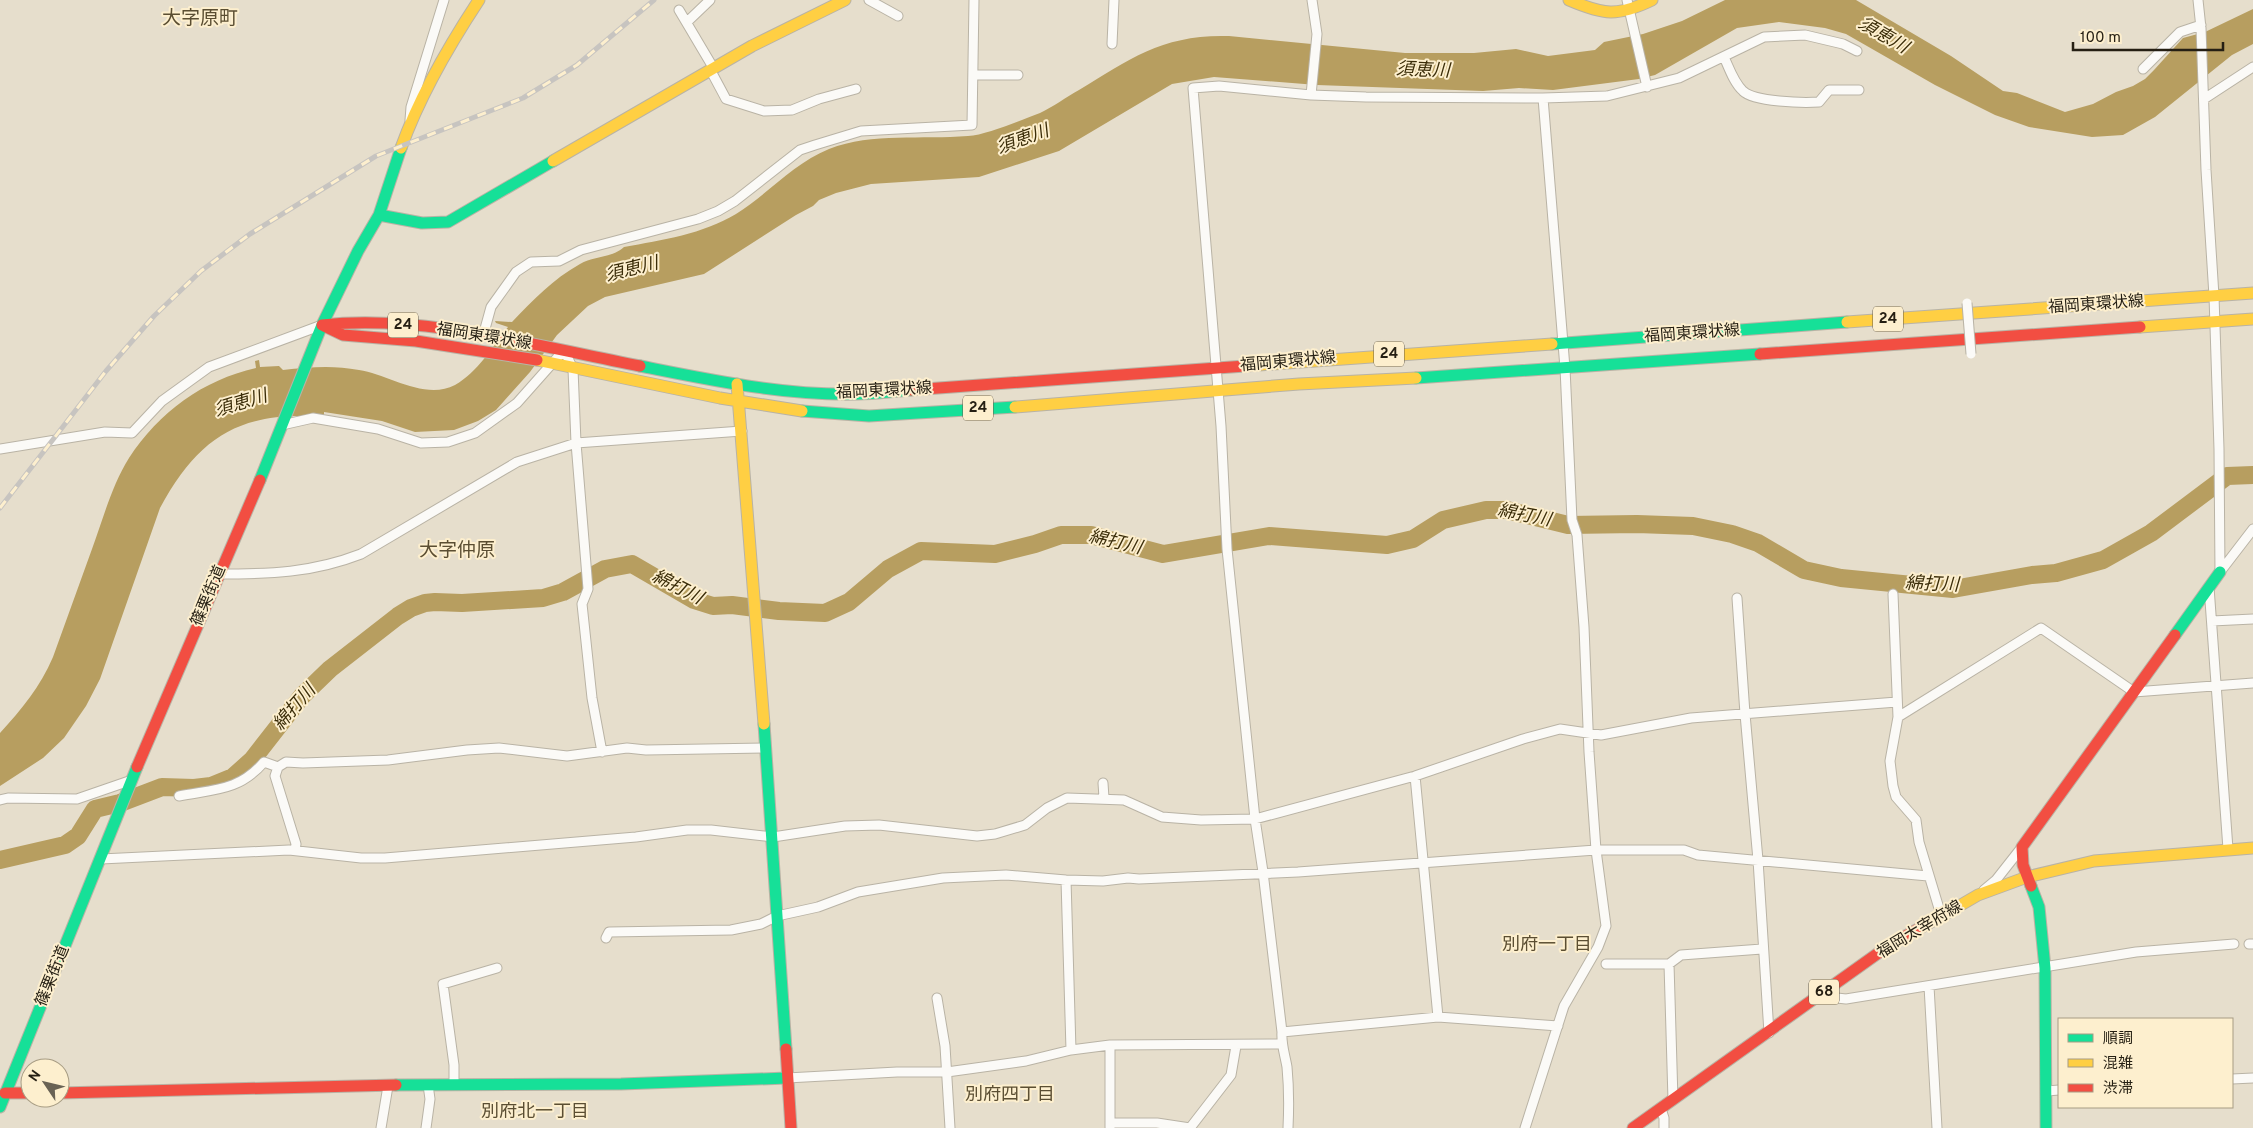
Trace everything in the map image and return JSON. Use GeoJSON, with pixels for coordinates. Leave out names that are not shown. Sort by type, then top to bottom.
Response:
{"type":"FeatureCollection","features":[{"type":"Feature","properties":{"kind":"main road","name":"篠栗街道"},"geometry":{"type":"LineString","coordinates":[[0,1106],[132,780],[252,494],[264,472],[312,347],[358,251],[379,215],[409,126],[447,48],[480,0]]}},
{"type":"Feature","properties":{"kind":"main road"},"geometry":{"type":"LineString","coordinates":[[379,215],[424,224],[434,225],[448,222],[752,46],[845,0]]}},
{"type":"Feature","properties":{"kind":"main road"},"geometry":{"type":"LineString","coordinates":[[1569,0],[1602,14],[1616,14],[1628,5],[1652,0]]}},
{"type":"Feature","properties":{"kind":"main road","name":"福岡東環状線"},"geometry":{"type":"LineString","coordinates":[[322,325],[349,321],[421,326],[737,384],[814,393],[857,394],[2253,293]]}},
{"type":"Feature","properties":{"kind":"main road","name":"福岡東環状線"},"geometry":{"type":"LineString","coordinates":[[322,325],[343,335],[416,341],[462,348],[739,401],[840,415],[870,416],[1075,403],[1299,384],[1365,382],[2253,319]]}},
{"type":"Feature","properties":{"kind":"main road"},"geometry":{"type":"LineString","coordinates":[[737,384],[773,837],[791,1128]]}},
{"type":"Feature","properties":{"kind":"main road"},"geometry":{"type":"LineString","coordinates":[[2046,1128],[2045,968],[2039,907],[2023,865],[2022,847],[2220,572]]}},
{"type":"Feature","properties":{"kind":"main road","name":"福岡太宰府線"},"geometry":{"type":"LineString","coordinates":[[1636,1127],[1891,944],[1978,895],[2027,877],[2094,861],[2253,848]]}},
{"type":"Feature","properties":{"kind":"main road"},"geometry":{"type":"LineString","coordinates":[[70,1093],[454,1084],[621,1084],[788,1078]]}},
{"type":"Feature","properties":{"kind":"main road"},"geometry":{"type":"LineString","coordinates":[[5,1093],[20,1093]]}},
{"type":"Feature","properties":{"kind":"street"},"geometry":{"type":"LineString","coordinates":[[409,126],[411,107],[444,0]]}},
{"type":"Feature","properties":{"kind":"street"},"geometry":{"type":"LineString","coordinates":[[687,22],[710,0]]}},
{"type":"Feature","properties":{"kind":"street"},"geometry":{"type":"LineString","coordinates":[[870,0],[898,16]]}},
{"type":"Feature","properties":{"kind":"street"},"geometry":{"type":"LineString","coordinates":[[483,336],[491,307],[516,272],[531,262],[559,261],[581,250],[698,219],[735,201],[800,150],[815,145],[861,131],[972,125],[974,0]]}},
{"type":"Feature","properties":{"kind":"street"},"geometry":{"type":"LineString","coordinates":[[1112,44],[1114,0]]}},
{"type":"Feature","properties":{"kind":"street"},"geometry":{"type":"LineString","coordinates":[[1312,0],[1316,34],[1312,90]]}},
{"type":"Feature","properties":{"kind":"street"},"geometry":{"type":"LineString","coordinates":[[2198,0],[2201,27],[2214,296],[2220,572]]}},
{"type":"Feature","properties":{"kind":"street"},"geometry":{"type":"LineString","coordinates":[[1628,5],[1647,84]]}},
{"type":"Feature","properties":{"kind":"street"},"geometry":{"type":"LineString","coordinates":[[679,10],[726,99],[764,111],[792,110],[819,99],[856,89]]}},
{"type":"Feature","properties":{"kind":"street"},"geometry":{"type":"LineString","coordinates":[[2143,69],[2180,32],[2201,27]]}},
{"type":"Feature","properties":{"kind":"street"},"geometry":{"type":"LineString","coordinates":[[1288,1128],[1289,1109],[1286,1066],[1281,1044],[1282,1032],[1255,819],[1227,549],[1212,305],[1193,88],[1219,86],[1543,98],[1607,96],[1647,84],[1679,78],[1764,37],[1805,35],[1843,44],[1857,51]]}},
{"type":"Feature","properties":{"kind":"street"},"geometry":{"type":"LineString","coordinates":[[431,41],[447,48]]}},
{"type":"Feature","properties":{"kind":"street"},"geometry":{"type":"LineString","coordinates":[[1724,57],[1742,91],[1748,95],[1793,103],[1819,102],[1829,90],[1859,90]]}},
{"type":"Feature","properties":{"kind":"street"},"geometry":{"type":"LineString","coordinates":[[2203,97],[2253,66]]}},
{"type":"Feature","properties":{"kind":"street"},"geometry":{"type":"LineString","coordinates":[[972,75],[1018,75]]}},
{"type":"Feature","properties":{"kind":"street"},"geometry":{"type":"LineString","coordinates":[[1525,1128],[1564,1006],[1598,946],[1606,926],[1596,850],[1577,535],[1572,520],[1565,368],[1543,98]]}},
{"type":"Feature","properties":{"kind":"street"},"geometry":{"type":"LineString","coordinates":[[1968,303],[1971,354]]}},
{"type":"Feature","properties":{"kind":"street"},"geometry":{"type":"LineString","coordinates":[[0,449],[105,432],[132,433],[162,401],[209,367],[322,325]]}},
{"type":"Feature","properties":{"kind":"street"},"geometry":{"type":"LineString","coordinates":[[282,425],[314,418],[378,429],[421,443],[448,442],[475,433],[517,403],[559,350],[572,369],[588,589],[582,604],[592,698],[602,752]]}},
{"type":"Feature","properties":{"kind":"street"},"geometry":{"type":"LineString","coordinates":[[218,574],[265,574],[320,568],[342,562],[362,554],[517,462],[576,443],[742,431]]}},
{"type":"Feature","properties":{"kind":"street"},"geometry":{"type":"LineString","coordinates":[[2220,572],[2253,529]]}},
{"type":"Feature","properties":{"kind":"street"},"geometry":{"type":"LineString","coordinates":[[2209,587],[2228,849]]}},
{"type":"Feature","properties":{"kind":"street"},"geometry":{"type":"LineString","coordinates":[[1893,594],[1898,717],[1890,761],[1893,786],[1896,797],[1916,820],[1919,842],[1941,915]]}},
{"type":"Feature","properties":{"kind":"street"},"geometry":{"type":"LineString","coordinates":[[1737,598],[1758,860],[1762,949],[1769,1033]]}},
{"type":"Feature","properties":{"kind":"street"},"geometry":{"type":"LineString","coordinates":[[2212,621],[2253,619]]}},
{"type":"Feature","properties":{"kind":"street"},"geometry":{"type":"LineString","coordinates":[[1898,717],[2041,628],[2134,692],[2253,683]]}},
{"type":"Feature","properties":{"kind":"street"},"geometry":{"type":"LineString","coordinates":[[101,859],[295,850],[361,858],[385,858],[636,837],[687,830],[711,830],[773,837],[835,828],[879,825],[977,836],[1025,825],[1047,808],[1068,798],[1124,800],[1162,816],[1200,820],[1255,819],[1415,776],[1535,735],[1560,729],[1601,735],[1691,718],[1897,702]]}},
{"type":"Feature","properties":{"kind":"street"},"geometry":{"type":"LineString","coordinates":[[295,850],[296,844],[275,776],[278,767],[286,762],[388,760],[499,748],[567,756],[627,748],[656,750],[766,748]]}},
{"type":"Feature","properties":{"kind":"street"},"geometry":{"type":"LineString","coordinates":[[179,796],[239,784],[254,774],[264,762],[278,767]]}},
{"type":"Feature","properties":{"kind":"street"},"geometry":{"type":"LineString","coordinates":[[1415,776],[1438,1016]]}},
{"type":"Feature","properties":{"kind":"street"},"geometry":{"type":"LineString","coordinates":[[0,800],[8,798],[77,799],[132,780]]}},
{"type":"Feature","properties":{"kind":"street"},"geometry":{"type":"LineString","coordinates":[[1103,783],[1104,798]]}},
{"type":"Feature","properties":{"kind":"street"},"geometry":{"type":"LineString","coordinates":[[1978,895],[1996,880],[2022,847]]}},
{"type":"Feature","properties":{"kind":"street"},"geometry":{"type":"LineString","coordinates":[[606,938],[609,932],[731,930],[761,924],[777,916],[818,907],[858,892],[943,878],[1006,874],[1066,880],[1103,881],[1128,878],[1298,872],[1596,850],[1684,850],[1698,854],[1928,876]]}},
{"type":"Feature","properties":{"kind":"street"},"geometry":{"type":"LineString","coordinates":[[1066,880],[1071,1050]]}},
{"type":"Feature","properties":{"kind":"street"},"geometry":{"type":"LineString","coordinates":[[1819,996],[1846,999],[2136,952],[2234,944]]}},
{"type":"Feature","properties":{"kind":"street"},"geometry":{"type":"LineString","coordinates":[[1606,964],[1669,964],[1681,955],[1762,949]]}},
{"type":"Feature","properties":{"kind":"street"},"geometry":{"type":"LineString","coordinates":[[1669,964],[1673,1100]]}},
{"type":"Feature","properties":{"kind":"street"},"geometry":{"type":"LineString","coordinates":[[454,1084],[454,1065],[443,984],[497,968]]}},
{"type":"Feature","properties":{"kind":"street"},"geometry":{"type":"LineString","coordinates":[[1929,986],[1937,1128]]}},
{"type":"Feature","properties":{"kind":"street"},"geometry":{"type":"LineString","coordinates":[[936,998],[947,1072],[950,1128]]}},
{"type":"Feature","properties":{"kind":"street"},"geometry":{"type":"LineString","coordinates":[[1282,1032],[1438,1016],[1558,1026]]}},
{"type":"Feature","properties":{"kind":"street"},"geometry":{"type":"LineString","coordinates":[[788,1078],[897,1072],[947,1072],[1026,1061],[1071,1050],[1110,1045],[1197,1043],[1236,1046],[1281,1044]]}},
{"type":"Feature","properties":{"kind":"street"},"geometry":{"type":"LineString","coordinates":[[1110,1045],[1110,1125],[1158,1123],[1190,1128],[1231,1075],[1236,1046]]}},
{"type":"Feature","properties":{"kind":"street"},"geometry":{"type":"LineString","coordinates":[[2233,1079],[2253,1078]]}},
{"type":"Feature","properties":{"kind":"street"},"geometry":{"type":"LineString","coordinates":[[426,1128],[430,1100],[428,1085]]}},
{"type":"Feature","properties":{"kind":"street"},"geometry":{"type":"LineString","coordinates":[[381,1128],[388,1086]]}},
{"type":"Feature","properties":{"kind":"street"},"geometry":{"type":"LineString","coordinates":[[2047,1090],[2058,1090]]}},
{"type":"Feature","properties":{"kind":"street"},"geometry":{"type":"LineString","coordinates":[[1661,1109],[1664,1118],[1664,1128]]}},
{"type":"Feature","properties":{"kind":"water","name":"須恵川"},"geometry":{"type":"Polygon","coordinates":[[[1725,0],[1856,0],[1951,56],[2003,91],[2017,93],[2065,112],[2093,104],[2116,92],[2133,86],[2145,79],[2183,38],[2205,32],[2253,9],[2253,44],[2232,55],[2155,117],[2123,135],[2092,137],[2029,127],[1995,115],[1935,85],[1846,34],[1825,28],[1779,22],[1737,28],[1655,75],[1639,79],[1553,90],[1519,88],[1483,91],[1317,85],[1214,77],[1172,84],[1059,151],[979,177],[871,184],[836,193],[819,200],[813,206],[704,274],[605,297],[588,306],[557,335],[530,372],[496,410],[478,421],[454,430],[415,432],[382,421],[324,412],[324,417],[295,416],[269,418],[246,424],[226,433],[191,462],[175,483],[160,508],[100,679],[86,706],[64,738],[43,758],[0,786],[0,733],[30,697],[48,668],[113,491],[129,458],[141,441],[168,412],[200,390],[218,381],[256,368],[255,361],[259,360],[260,367],[279,366],[283,370],[321,367],[349,368],[370,372],[407,385],[431,390],[455,385],[471,373],[484,359],[508,327],[495,321],[512,322],[552,283],[585,261],[614,253],[624,247],[653,242],[710,227],[736,214],[804,162],[829,149],[863,140],[880,138],[968,136],[994,130],[1045,111],[1132,58],[1149,50],[1185,39],[1206,36],[1229,36],[1405,53],[1474,53],[1516,49],[1548,56],[1595,50],[1604,42],[1643,34],[1682,21],[1725,0]]]}},
{"type":"Feature","properties":{"kind":"waterway","name":"綿打川"},"geometry":{"type":"LineString","coordinates":[[0,860],[65,845],[78,836],[95,809],[120,803],[162,787],[194,788],[211,786],[233,777],[252,760],[302,696],[330,669],[411,608],[435,602],[462,603],[543,598],[563,592],[605,569],[632,564],[694,600],[713,606],[732,605],[779,611],[825,613],[849,602],[888,569],[921,551],[995,554],[1061,535],[1091,535],[1163,554],[1269,536],[1387,545],[1413,539],[1443,520],[1486,510],[1507,510],[1568,525],[1637,524],[1693,526],[1732,534],[1758,543],[1804,570],[1841,578],[1953,589],[2032,575],[2056,573],[2103,560],[2151,533],[2227,476],[2253,475]]}},
{"type":"Feature","properties":{"kind":"railway"},"geometry":{"type":"LineString","coordinates":[[0,508],[106,371],[154,316],[201,271],[250,234],[376,156],[523,98],[577,65],[654,0]]}},
{"type":"Feature","properties":{"kind":"traffic: fast"},"geometry":{"type":"LineString","coordinates":[[260,480],[322,325],[358,251],[379,215],[401,148]]}},
{"type":"Feature","properties":{"kind":"traffic: fast"},"geometry":{"type":"LineString","coordinates":[[379,215],[422,223],[448,222],[553,161]]}},
{"type":"Feature","properties":{"kind":"traffic: fast"},"geometry":{"type":"LineString","coordinates":[[1552,344],[1847,322]]}},
{"type":"Feature","properties":{"kind":"traffic: fast"},"geometry":{"type":"LineString","coordinates":[[1416,378],[1760,354]]}},
{"type":"Feature","properties":{"kind":"traffic: fast"},"geometry":{"type":"LineString","coordinates":[[640,366],[776,390],[831,394],[865,394],[911,390]]}},
{"type":"Feature","properties":{"kind":"traffic: fast"},"geometry":{"type":"LineString","coordinates":[[802,411],[869,416],[1015,407]]}},
{"type":"Feature","properties":{"kind":"traffic: fast"},"geometry":{"type":"LineString","coordinates":[[2175,635],[2220,572]]}},
{"type":"Feature","properties":{"kind":"traffic: fast"},"geometry":{"type":"LineString","coordinates":[[764,724],[786,1049]]}},
{"type":"Feature","properties":{"kind":"traffic: fast"},"geometry":{"type":"LineString","coordinates":[[0,1107],[137,767]]}},
{"type":"Feature","properties":{"kind":"traffic: fast"},"geometry":{"type":"LineString","coordinates":[[2031,886],[2039,907],[2045,968],[2046,1128]]}},
{"type":"Feature","properties":{"kind":"traffic: fast"},"geometry":{"type":"LineString","coordinates":[[396,1085],[621,1084],[787,1078]]}},
{"type":"Feature","properties":{"kind":"traffic: slow"},"geometry":{"type":"LineString","coordinates":[[401,148],[417,109],[436,72],[479,0]]}},
{"type":"Feature","properties":{"kind":"traffic: slow"},"geometry":{"type":"LineString","coordinates":[[553,161],[752,46],[845,0]]}},
{"type":"Feature","properties":{"kind":"traffic: slow"},"geometry":{"type":"LineString","coordinates":[[1569,0],[1592,9],[1610,12],[1629,9],[1652,0]]}},
{"type":"Feature","properties":{"kind":"traffic: slow"},"geometry":{"type":"LineString","coordinates":[[1847,322],[2253,293]]}},
{"type":"Feature","properties":{"kind":"traffic: slow"},"geometry":{"type":"LineString","coordinates":[[2140,327],[2253,319]]}},
{"type":"Feature","properties":{"kind":"traffic: slow"},"geometry":{"type":"LineString","coordinates":[[1259,365],[1552,344]]}},
{"type":"Feature","properties":{"kind":"traffic: slow"},"geometry":{"type":"LineString","coordinates":[[537,360],[720,398],[802,411]]}},
{"type":"Feature","properties":{"kind":"traffic: slow"},"geometry":{"type":"LineString","coordinates":[[1015,407],[1299,384],[1416,378]]}},
{"type":"Feature","properties":{"kind":"traffic: slow"},"geometry":{"type":"LineString","coordinates":[[737,384],[764,724]]}},
{"type":"Feature","properties":{"kind":"traffic: slow"},"geometry":{"type":"LineString","coordinates":[[1947,913],[1978,895],[2027,877],[2094,861],[2253,848]]}},
{"type":"Feature","properties":{"kind":"traffic: jam"},"geometry":{"type":"LineString","coordinates":[[322,325],[361,323],[442,328],[482,334],[640,366]]}},
{"type":"Feature","properties":{"kind":"traffic: jam"},"geometry":{"type":"LineString","coordinates":[[322,325],[343,335],[416,341],[537,360]]}},
{"type":"Feature","properties":{"kind":"traffic: jam"},"geometry":{"type":"LineString","coordinates":[[1760,354],[2140,327]]}},
{"type":"Feature","properties":{"kind":"traffic: jam"},"geometry":{"type":"LineString","coordinates":[[911,390],[1259,365]]}},
{"type":"Feature","properties":{"kind":"traffic: jam"},"geometry":{"type":"LineString","coordinates":[[137,767],[260,480]]}},
{"type":"Feature","properties":{"kind":"traffic: jam"},"geometry":{"type":"LineString","coordinates":[[2031,886],[2023,865],[2022,847],[2175,635]]}},
{"type":"Feature","properties":{"kind":"traffic: jam"},"geometry":{"type":"LineString","coordinates":[[1633,1128],[1891,944],[1947,913]]}},
{"type":"Feature","properties":{"kind":"traffic: jam"},"geometry":{"type":"LineString","coordinates":[[786,1049],[791,1128]]}},
{"type":"Feature","properties":{"kind":"traffic: jam"},"geometry":{"type":"LineString","coordinates":[[70,1093],[396,1085]]}},
{"type":"Feature","properties":{"kind":"traffic: jam"},"geometry":{"type":"LineString","coordinates":[[5,1093],[20,1093]]}},
{"type":"Feature","properties":{"kind":"district","name":"大字原町"},"geometry":{"type":"Point","coordinates":[200,19]}},
{"type":"Feature","properties":{"kind":"district","name":"大字仲原"},"geometry":{"type":"Point","coordinates":[457,551]}},
{"type":"Feature","properties":{"kind":"district","name":"別府一丁目"},"geometry":{"type":"Point","coordinates":[1547,945]}},
{"type":"Feature","properties":{"kind":"district","name":"別府四丁目"},"geometry":{"type":"Point","coordinates":[1010,1095]}},
{"type":"Feature","properties":{"kind":"district","name":"別府北一丁目"},"geometry":{"type":"Point","coordinates":[535,1112]}}]}
